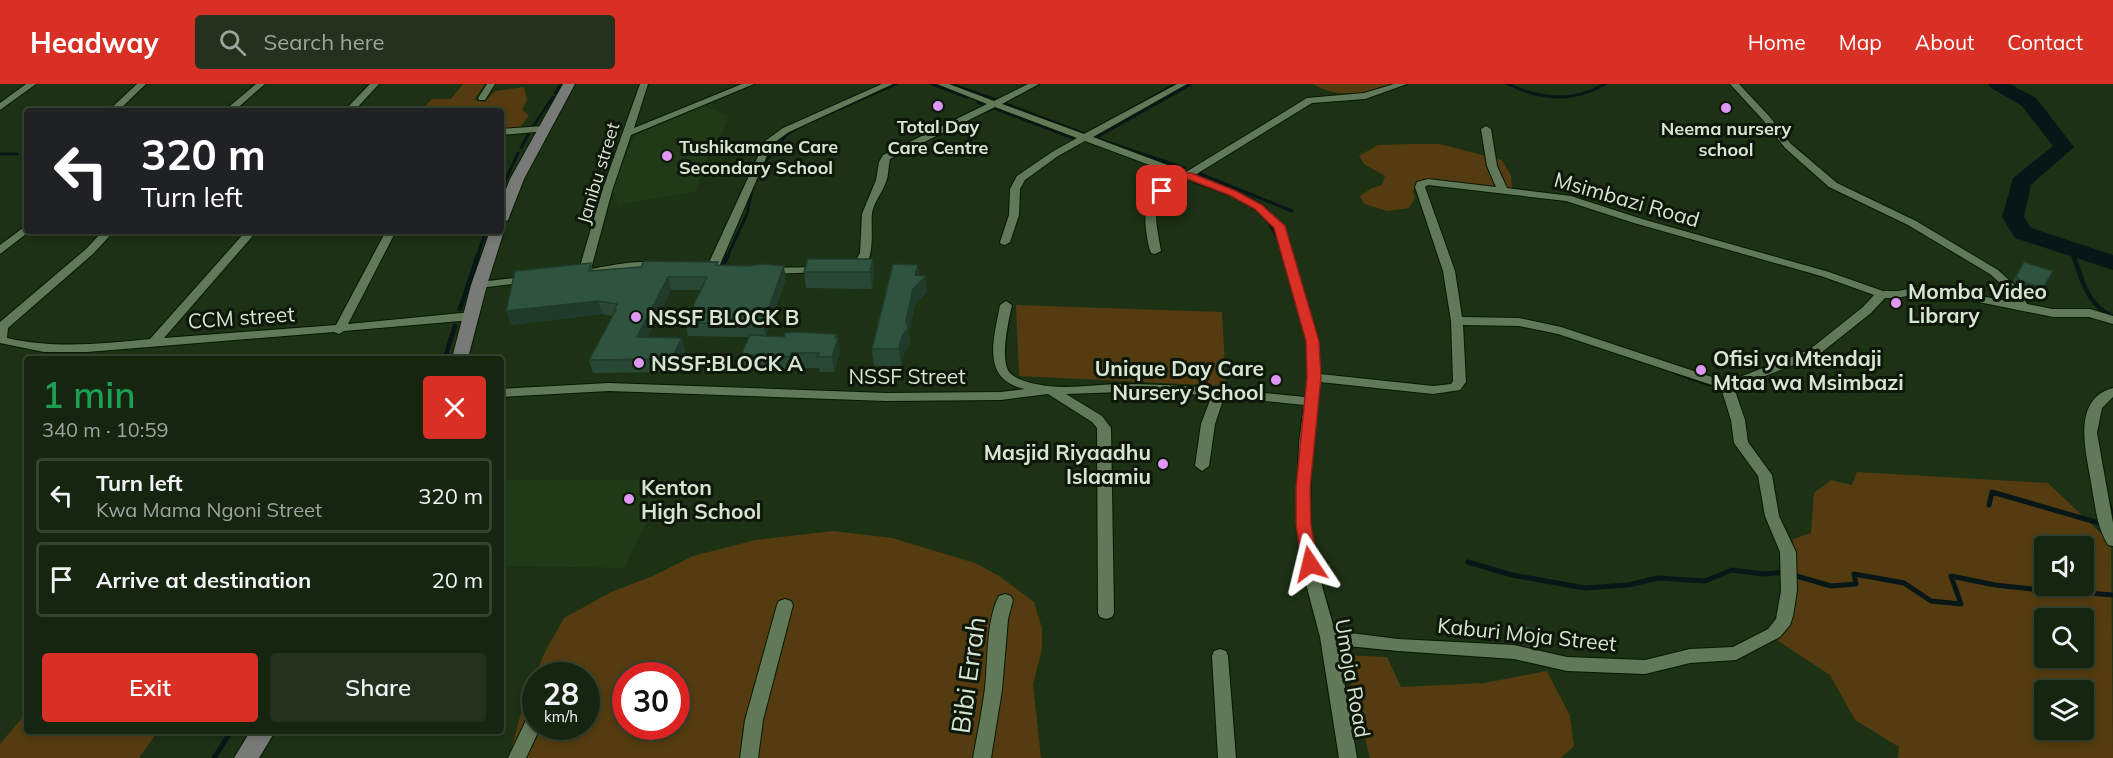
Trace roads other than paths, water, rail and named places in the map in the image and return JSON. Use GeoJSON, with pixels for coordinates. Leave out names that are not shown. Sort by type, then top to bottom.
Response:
{"type":"FeatureCollection","features":[{"type":"Feature","properties":{"kind":"main road"},"geometry":{"type":"LineString","coordinates":[[504,212],[517,179],[569,84]]}},
{"type":"Feature","properties":{"kind":"main road"},"geometry":{"type":"LineString","coordinates":[[460,356],[496,234]]}},
{"type":"Feature","properties":{"kind":"main road"},"geometry":{"type":"LineString","coordinates":[[246,758],[261,734]]}},
{"type":"Feature","properties":{"kind":"street"},"geometry":{"type":"LineString","coordinates":[[0,107],[32,84]]}},
{"type":"Feature","properties":{"kind":"street"},"geometry":{"type":"LineString","coordinates":[[116,108],[142,84]]}},
{"type":"Feature","properties":{"kind":"street"},"geometry":{"type":"LineString","coordinates":[[233,108],[261,84]]}},
{"type":"Feature","properties":{"kind":"street"},"geometry":{"type":"LineString","coordinates":[[353,108],[375,84]]}},
{"type":"Feature","properties":{"kind":"street"},"geometry":{"type":"LineString","coordinates":[[482,98],[491,84]]}},
{"type":"Feature","properties":{"kind":"street","name":"Janibu street"},"geometry":{"type":"LineString","coordinates":[[644,84],[579,273],[631,266],[669,268]]}},
{"type":"Feature","properties":{"kind":"street"},"geometry":{"type":"LineString","coordinates":[[626,134],[750,84]]}},
{"type":"Feature","properties":{"kind":"street"},"geometry":{"type":"LineString","coordinates":[[713,269],[768,143],[786,130],[889,84]]}},
{"type":"Feature","properties":{"kind":"street","name":"Umoja Road"},"geometry":{"type":"LineString","coordinates":[[941,84],[1233,193],[1259,207],[1279,226],[1313,341],[1314,377],[1306,443],[1303,525],[1314,584],[1328,637],[1348,758]]}},
{"type":"Feature","properties":{"kind":"street"},"geometry":{"type":"LineString","coordinates":[[756,270],[846,270],[858,266],[864,259],[868,230],[867,213],[881,182],[886,157],[1035,84]]}},
{"type":"Feature","properties":{"kind":"street"},"geometry":{"type":"LineString","coordinates":[[1005,242],[1014,215],[1016,189],[1021,178],[1036,166],[1084,138],[1183,84]]}},
{"type":"Feature","properties":{"kind":"street"},"geometry":{"type":"LineString","coordinates":[[1155,250],[1150,207],[1152,199],[1312,99],[1354,98],[1403,84]]}},
{"type":"Feature","properties":{"kind":"street"},"geometry":{"type":"LineString","coordinates":[[1734,84],[1788,146],[1813,165],[1833,185],[1912,224],[1994,272],[2016,292],[2022,307]]}},
{"type":"Feature","properties":{"kind":"street"},"geometry":{"type":"LineString","coordinates":[[504,132],[543,129]]}},
{"type":"Feature","properties":{"kind":"street"},"geometry":{"type":"LineString","coordinates":[[1486,129],[1492,166],[1502,189]]}},
{"type":"Feature","properties":{"kind":"street","name":"Msimbazi Road"},"geometry":{"type":"LineString","coordinates":[[1314,377],[1433,390],[1455,387],[1460,382],[1457,321],[1449,272],[1425,204],[1421,184],[1428,182],[1502,189],[1586,203],[1638,221],[1825,274],[1882,294],[1898,295],[1924,289],[2053,313],[2090,313],[2113,320]]}},
{"type":"Feature","properties":{"kind":"street"},"geometry":{"type":"LineString","coordinates":[[0,251],[24,231]]}},
{"type":"Feature","properties":{"kind":"street"},"geometry":{"type":"LineString","coordinates":[[0,334],[3,326],[90,251],[106,234]]}},
{"type":"Feature","properties":{"kind":"street"},"geometry":{"type":"LineString","coordinates":[[154,342],[249,234]]}},
{"type":"Feature","properties":{"kind":"street"},"geometry":{"type":"LineString","coordinates":[[339,330],[389,234]]}},
{"type":"Feature","properties":{"kind":"street"},"geometry":{"type":"LineString","coordinates":[[479,285],[541,278]]}},
{"type":"Feature","properties":{"kind":"street"},"geometry":{"type":"LineString","coordinates":[[1457,321],[1519,322],[1561,331],[1727,386],[1813,353],[1867,310],[1882,294]]}},
{"type":"Feature","properties":{"kind":"street"},"geometry":{"type":"LineString","coordinates":[[1006,306],[999,344],[1001,368],[1010,379],[1019,384],[1050,390],[1097,419],[1104,428],[1106,614]]}},
{"type":"Feature","properties":{"kind":"street","name":"CCM street"},"geometry":{"type":"LineString","coordinates":[[0,334],[1,340],[37,349],[82,350],[154,342],[339,330],[472,316]]}},
{"type":"Feature","properties":{"kind":"street","name":"Kaburi Moja Street"},"geometry":{"type":"LineString","coordinates":[[1328,637],[1398,645],[1514,652],[1567,664],[1645,667],[1690,656],[1736,652],[1774,633],[1781,626],[1785,616],[1789,591],[1788,552],[1772,516],[1765,475],[1742,443],[1738,420],[1727,386]]}},
{"type":"Feature","properties":{"kind":"street","name":"NSSF Street"},"geometry":{"type":"LineString","coordinates":[[504,393],[609,387],[886,397],[1001,396],[1050,390],[1122,388],[1219,393],[1312,402]]}},
{"type":"Feature","properties":{"kind":"street"},"geometry":{"type":"LineString","coordinates":[[2113,392],[2100,399],[2090,432],[2106,526],[2113,541]]}},
{"type":"Feature","properties":{"kind":"street"},"geometry":{"type":"LineString","coordinates":[[1202,466],[1208,424],[1219,393]]}},
{"type":"Feature","properties":{"kind":"street","name":"Bibi Errah"},"geometry":{"type":"LineString","coordinates":[[982,758],[993,690],[1000,619],[1005,600]]}},
{"type":"Feature","properties":{"kind":"street"},"geometry":{"type":"LineString","coordinates":[[749,758],[754,720],[785,605]]}},
{"type":"Feature","properties":{"kind":"street"},"geometry":{"type":"LineString","coordinates":[[1220,656],[1227,758]]}},
{"type":"Feature","properties":{"kind":"street"},"geometry":{"type":"LineString","coordinates":[[517,758],[525,740]]}},
{"type":"Feature","properties":{"kind":"waterway"},"geometry":{"type":"LineString","coordinates":[[555,93],[561,84]]}},
{"type":"Feature","properties":{"kind":"waterway"},"geometry":{"type":"LineString","coordinates":[[810,122],[896,84]]}},
{"type":"Feature","properties":{"kind":"waterway"},"geometry":{"type":"LineString","coordinates":[[932,84],[967,97]]}},
{"type":"Feature","properties":{"kind":"waterway"},"geometry":{"type":"LineString","coordinates":[[951,84],[996,100]]}},
{"type":"Feature","properties":{"kind":"waterway"},"geometry":{"type":"LineString","coordinates":[[1126,112],[1176,84]]}},
{"type":"Feature","properties":{"kind":"waterway"},"geometry":{"type":"LineString","coordinates":[[1184,168],[1095,138],[1191,84]]}},
{"type":"Feature","properties":{"kind":"waterway"},"geometry":{"type":"LineString","coordinates":[[1508,84],[1533,93],[1557,97],[1581,94],[1605,84]]}},
{"type":"Feature","properties":{"kind":"waterway"},"geometry":{"type":"LineString","coordinates":[[1997,84],[2029,102],[2064,147],[2021,183],[2013,217],[2023,233],[2113,263]]}},
{"type":"Feature","properties":{"kind":"waterway"},"geometry":{"type":"LineString","coordinates":[[534,125],[553,97]]}},
{"type":"Feature","properties":{"kind":"waterway"},"geometry":{"type":"LineString","coordinates":[[978,102],[985,105]]}},
{"type":"Feature","properties":{"kind":"waterway"},"geometry":{"type":"LineString","coordinates":[[1003,103],[1085,134],[1090,132]]}},
{"type":"Feature","properties":{"kind":"waterway"},"geometry":{"type":"LineString","coordinates":[[986,111],[994,108],[1073,138]]}},
{"type":"Feature","properties":{"kind":"waterway"},"geometry":{"type":"LineString","coordinates":[[759,170],[786,135],[802,125]]}},
{"type":"Feature","properties":{"kind":"waterway"},"geometry":{"type":"LineString","coordinates":[[521,148],[529,133]]}},
{"type":"Feature","properties":{"kind":"waterway"},"geometry":{"type":"LineString","coordinates":[[504,183],[518,153]]}},
{"type":"Feature","properties":{"kind":"waterway"},"geometry":{"type":"LineString","coordinates":[[0,154],[17,154]]}},
{"type":"Feature","properties":{"kind":"waterway"},"geometry":{"type":"LineString","coordinates":[[1200,174],[1292,211]]}},
{"type":"Feature","properties":{"kind":"waterway"},"geometry":{"type":"LineString","coordinates":[[727,257],[747,214],[752,189]]}},
{"type":"Feature","properties":{"kind":"waterway"},"geometry":{"type":"LineString","coordinates":[[1268,221],[1279,241]]}},
{"type":"Feature","properties":{"kind":"waterway"},"geometry":{"type":"LineString","coordinates":[[477,257],[485,234]]}},
{"type":"Feature","properties":{"kind":"waterway"},"geometry":{"type":"LineString","coordinates":[[2072,252],[2074,257]]}},
{"type":"Feature","properties":{"kind":"waterway"},"geometry":{"type":"LineString","coordinates":[[460,309],[478,255]]}},
{"type":"Feature","properties":{"kind":"waterway"},"geometry":{"type":"LineString","coordinates":[[2073,255],[2091,298],[2096,305],[2113,317]]}},
{"type":"Feature","properties":{"kind":"waterway"},"geometry":{"type":"LineString","coordinates":[[722,267],[727,257]]}},
{"type":"Feature","properties":{"kind":"waterway"},"geometry":{"type":"LineString","coordinates":[[446,356],[455,326]]}},
{"type":"Feature","properties":{"kind":"waterway"},"geometry":{"type":"LineString","coordinates":[[1677,373],[1709,384]]}},
{"type":"Feature","properties":{"kind":"waterway"},"geometry":{"type":"LineString","coordinates":[[1989,505],[1992,492],[2113,527]]}},
{"type":"Feature","properties":{"kind":"waterway"},"geometry":{"type":"LineString","coordinates":[[2109,505],[2113,520]]}},
{"type":"Feature","properties":{"kind":"waterway"},"geometry":{"type":"LineString","coordinates":[[1468,562],[1512,575],[1585,588],[1628,585],[1658,578],[1705,581],[1732,570],[1763,574],[1786,572]]}},
{"type":"Feature","properties":{"kind":"waterway"},"geometry":{"type":"LineString","coordinates":[[1793,575],[1831,586],[1856,584],[1854,574],[1904,583],[1931,601],[1961,604],[1951,576],[1995,585],[2032,589],[2038,595],[2076,592],[2113,595]]}},
{"type":"Feature","properties":{"kind":"waterway"},"geometry":{"type":"LineString","coordinates":[[214,758],[229,734]]}},
{"type":"Feature","properties":{"kind":"place","name":"Total Day Care Centre"},"geometry":{"type":"Point","coordinates":[938,106]}},
{"type":"Feature","properties":{"kind":"place","name":"Neema nursery school"},"geometry":{"type":"Point","coordinates":[1726,108]}},
{"type":"Feature","properties":{"kind":"place","name":"Tushikamane Care Secondary School"},"geometry":{"type":"Point","coordinates":[667,156]}},
{"type":"Feature","properties":{"kind":"place","name":"Momba Video Library"},"geometry":{"type":"Point","coordinates":[1896,303]}},
{"type":"Feature","properties":{"kind":"place","name":"NSSF BLOCK B"},"geometry":{"type":"Point","coordinates":[636,317]}},
{"type":"Feature","properties":{"kind":"place","name":"NSSF:BLOCK A"},"geometry":{"type":"Point","coordinates":[639,363]}},
{"type":"Feature","properties":{"kind":"place","name":"Ofisi ya Mtendaji Mtaa wa Msimbazi"},"geometry":{"type":"Point","coordinates":[1701,370]}},
{"type":"Feature","properties":{"kind":"place","name":"Unique Day Care Nursery School"},"geometry":{"type":"Point","coordinates":[1276,380]}},
{"type":"Feature","properties":{"kind":"place","name":"Masjid Riyaadhu Islaamiu"},"geometry":{"type":"Point","coordinates":[1163,464]}},
{"type":"Feature","properties":{"kind":"place","name":"Kenton High School"},"geometry":{"type":"Point","coordinates":[629,499]}}]}
